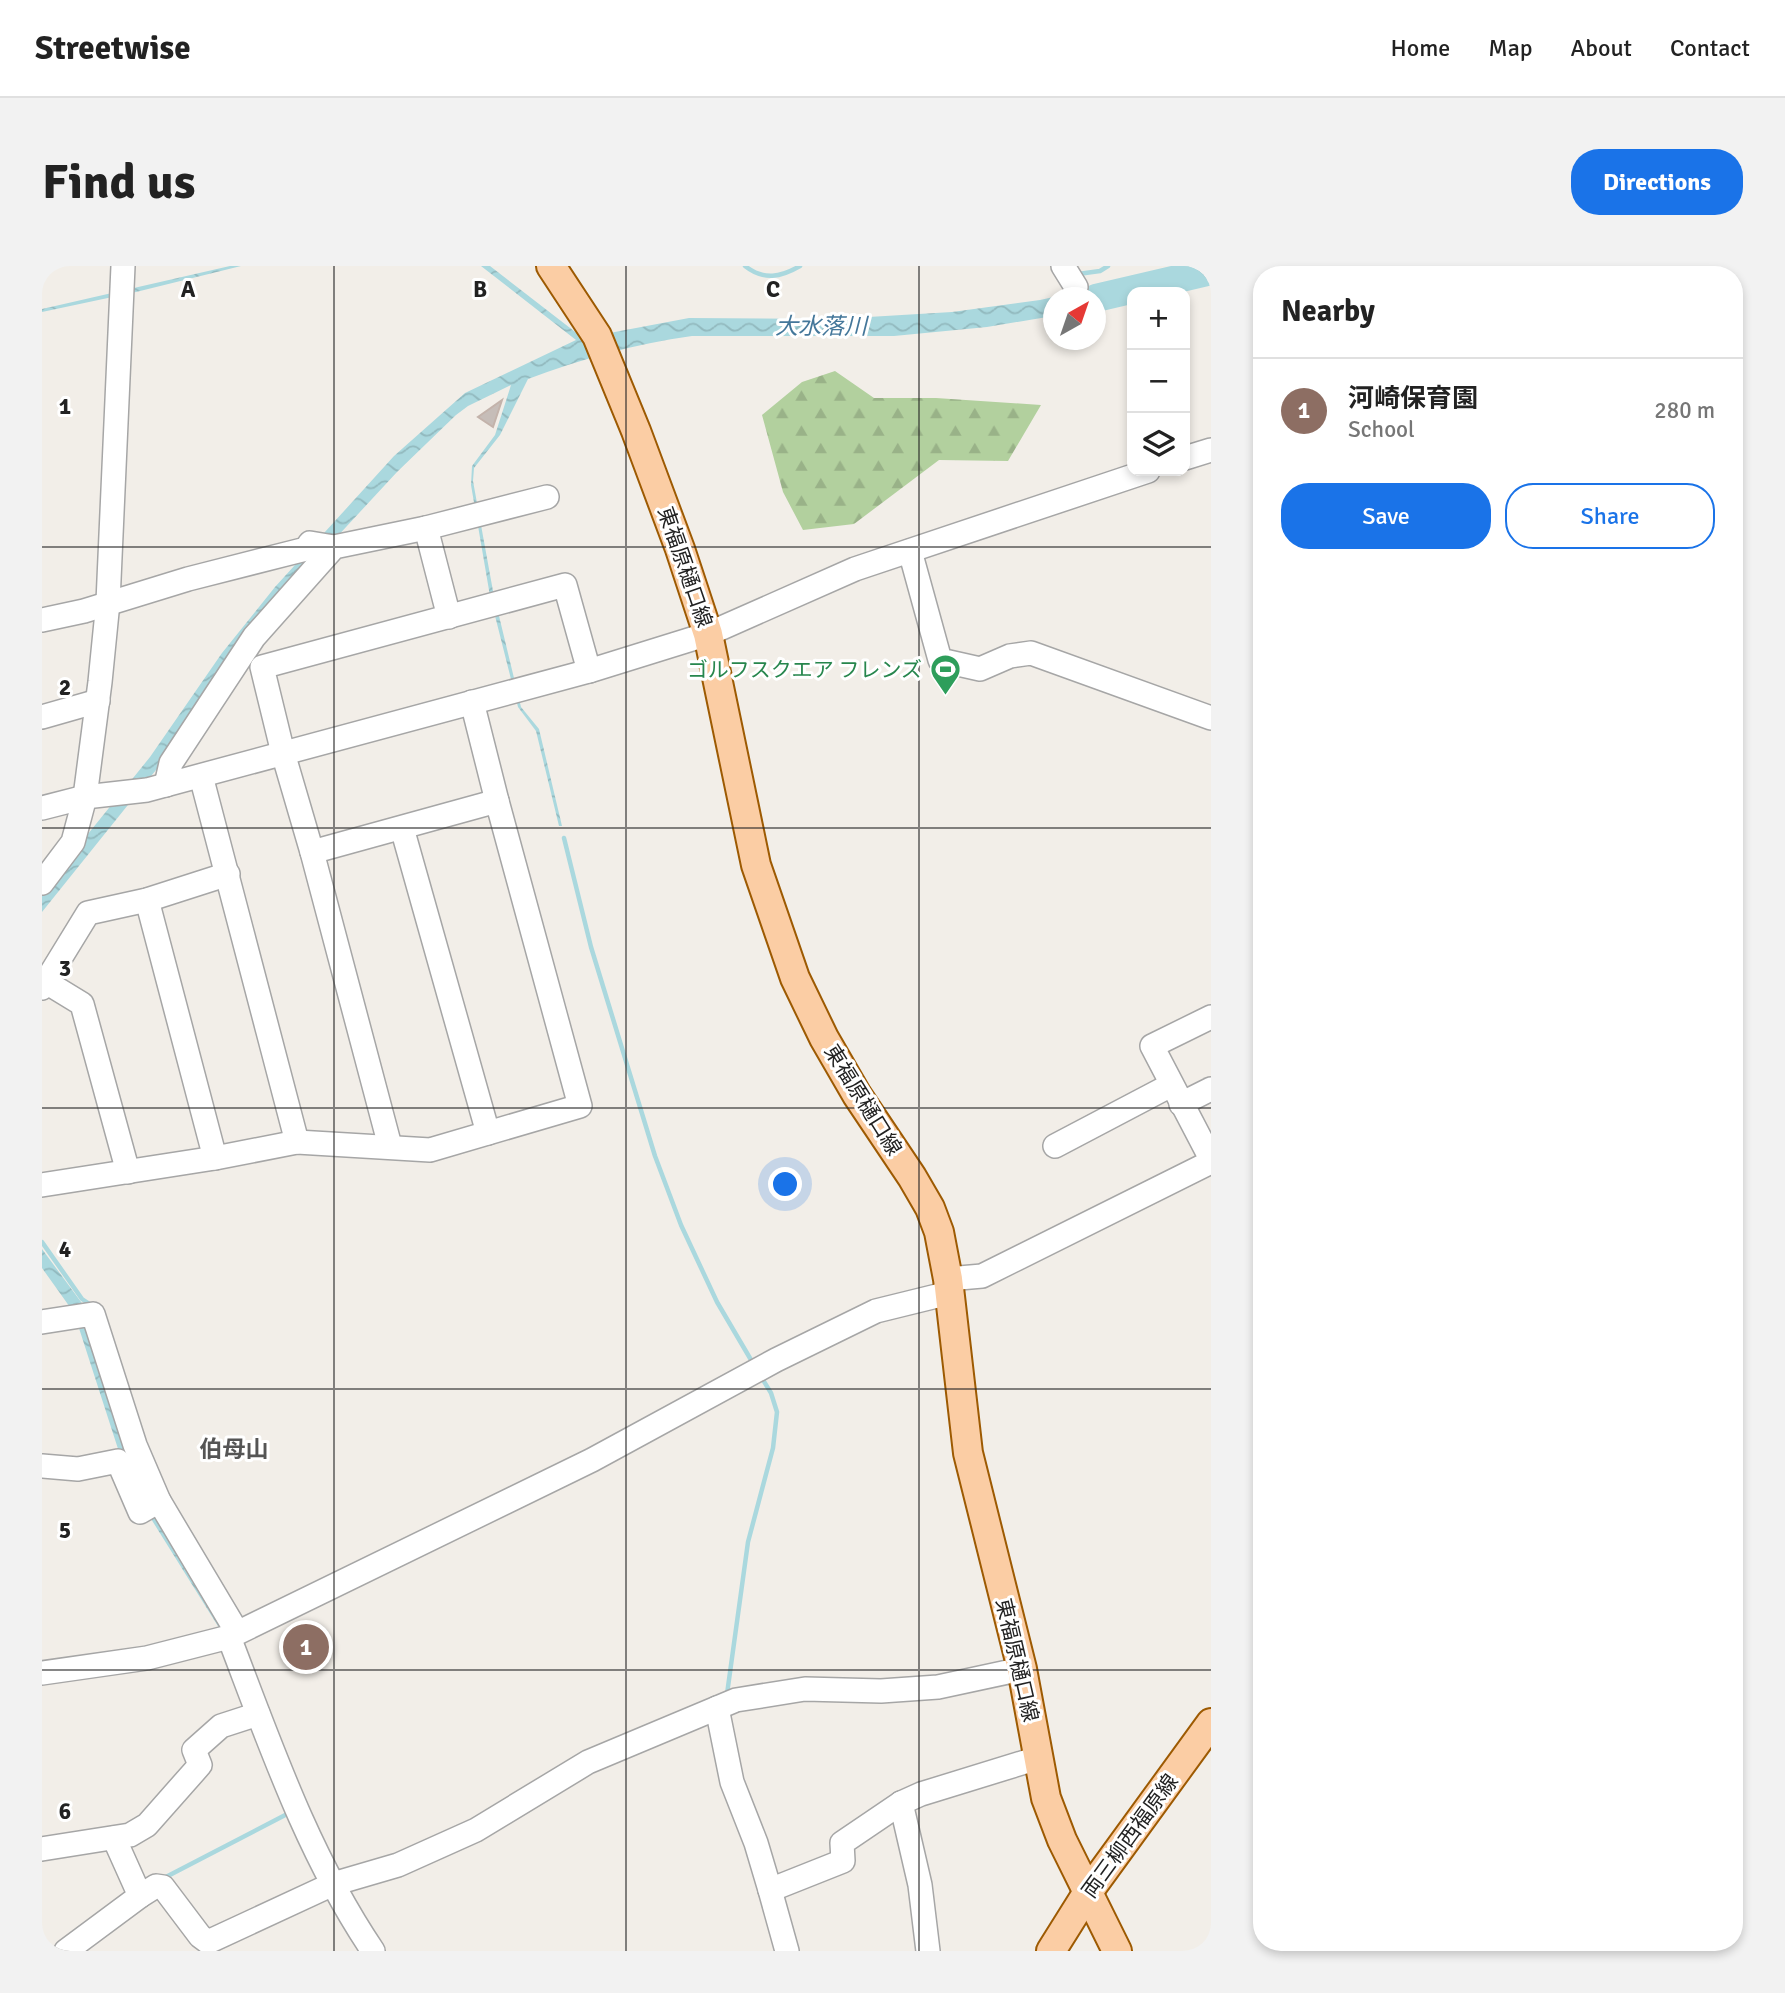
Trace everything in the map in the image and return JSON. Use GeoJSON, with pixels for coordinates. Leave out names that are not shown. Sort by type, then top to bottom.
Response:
{"type":"FeatureCollection","features":[{"type":"Feature","properties":{"kind":"main road","name":"東福原樋口線"},"geometry":{"type":"LineString","coordinates":[[551,266],[601,345],[680,549],[708,634],[756,865],[790,966],[824,1038],[930,1208],[939,1231],[968,1453],[1022,1669],[1046,1798],[1062,1840],[1117,1951]]}},
{"type":"Feature","properties":{"kind":"main road","name":"両三柳西福原線"},"geometry":{"type":"LineString","coordinates":[[1069,1951],[1093,1901],[1211,1723]]}},
{"type":"Feature","properties":{"kind":"main road","name":"両三柳西福原線"},"geometry":{"type":"LineString","coordinates":[[1051,1951],[1211,1753]]}},
{"type":"Feature","properties":{"kind":"street"},"geometry":{"type":"LineString","coordinates":[[46,874],[73,842],[85,797],[98,701],[108,602],[124,266]]}},
{"type":"Feature","properties":{"kind":"street"},"geometry":{"type":"LineString","coordinates":[[1063,266],[1075,287]]}},
{"type":"Feature","properties":{"kind":"street"},"geometry":{"type":"LineString","coordinates":[[1190,456],[1211,450]]}},
{"type":"Feature","properties":{"kind":"street"},"geometry":{"type":"LineString","coordinates":[[42,808],[85,797],[166,785],[589,671],[708,634],[855,569],[1133,476]]}},
{"type":"Feature","properties":{"kind":"street"},"geometry":{"type":"LineString","coordinates":[[42,620],[84,611],[108,602],[306,549],[310,543],[325,545],[426,528],[547,497]]}},
{"type":"Feature","properties":{"kind":"street"},"geometry":{"type":"LineString","coordinates":[[426,528],[449,617]]}},
{"type":"Feature","properties":{"kind":"street"},"geometry":{"type":"LineString","coordinates":[[166,785],[171,763],[254,637],[325,545]]}},
{"type":"Feature","properties":{"kind":"street"},"geometry":{"type":"LineString","coordinates":[[910,551],[940,660],[980,669],[1010,656],[1031,653],[1211,718]]}},
{"type":"Feature","properties":{"kind":"street"},"geometry":{"type":"LineString","coordinates":[[390,1146],[262,667],[565,586],[589,671]]}},
{"type":"Feature","properties":{"kind":"street"},"geometry":{"type":"LineString","coordinates":[[42,717],[98,701]]}},
{"type":"Feature","properties":{"kind":"street"},"geometry":{"type":"LineString","coordinates":[[42,1185],[215,1158],[297,1142],[430,1150],[580,1106],[472,702]]}},
{"type":"Feature","properties":{"kind":"street"},"geometry":{"type":"LineString","coordinates":[[201,776],[297,1142]]}},
{"type":"Feature","properties":{"kind":"street"},"geometry":{"type":"LineString","coordinates":[[312,852],[497,801]]}},
{"type":"Feature","properties":{"kind":"street"},"geometry":{"type":"LineString","coordinates":[[402,828],[488,1133]]}},
{"type":"Feature","properties":{"kind":"street"},"geometry":{"type":"LineString","coordinates":[[128,1172],[82,1004],[44,985],[88,913],[147,900],[228,874]]}},
{"type":"Feature","properties":{"kind":"street"},"geometry":{"type":"LineString","coordinates":[[147,900],[215,1158]]}},
{"type":"Feature","properties":{"kind":"street"},"geometry":{"type":"LineString","coordinates":[[42,1673],[147,1658],[233,1634],[592,1460],[776,1360],[876,1311],[982,1276],[1211,1161],[1152,1046],[1211,1017]]}},
{"type":"Feature","properties":{"kind":"street"},"geometry":{"type":"LineString","coordinates":[[1055,1146],[1176,1095],[1211,1089]]}},
{"type":"Feature","properties":{"kind":"street"},"geometry":{"type":"LineString","coordinates":[[42,1322],[93,1314],[153,1505],[233,1634],[258,1714],[299,1816],[333,1884],[373,1951]]}},
{"type":"Feature","properties":{"kind":"street"},"geometry":{"type":"LineString","coordinates":[[42,1466],[78,1469],[118,1461],[140,1512],[153,1505]]}},
{"type":"Feature","properties":{"kind":"street"},"geometry":{"type":"LineString","coordinates":[[66,1951],[156,1886],[163,1887],[200,1936],[208,1942],[333,1884],[398,1866],[476,1830],[588,1762],[736,1700],[805,1689],[881,1691],[938,1688],[1022,1669]]}},
{"type":"Feature","properties":{"kind":"street"},"geometry":{"type":"LineString","coordinates":[[718,1708],[732,1782],[756,1843],[788,1951]]}},
{"type":"Feature","properties":{"kind":"street"},"geometry":{"type":"LineString","coordinates":[[42,1849],[130,1835],[147,1825],[200,1766],[194,1750],[221,1726],[258,1714]]}},
{"type":"Feature","properties":{"kind":"street"},"geometry":{"type":"LineString","coordinates":[[770,1890],[843,1861],[842,1843],[901,1803],[921,1794],[1038,1758]]}},
{"type":"Feature","properties":{"kind":"street"},"geometry":{"type":"LineString","coordinates":[[901,1803],[920,1885],[928,1951]]}},
{"type":"Feature","properties":{"kind":"street"},"geometry":{"type":"LineString","coordinates":[[114,1838],[140,1896]]}},
{"type":"Feature","properties":{"kind":"green space"},"geometry":{"type":"Polygon","coordinates":[[[835,371],[874,398],[936,398],[1041,405],[1008,461],[939,460],[854,524],[803,530],[783,492],[762,415],[802,382],[835,371]]]}},
{"type":"Feature","properties":{"kind":"water"},"geometry":{"type":"Polygon","coordinates":[[[230,266],[241,266],[42,312],[42,309],[230,266]]]}},
{"type":"Feature","properties":{"kind":"water"},"geometry":{"type":"Polygon","coordinates":[[[481,266],[490,266],[583,338],[689,318],[835,319],[952,312],[1043,299],[1043,318],[987,327],[894,336],[692,336],[608,353],[528,379],[500,435],[474,468],[473,481],[493,591],[521,707],[539,729],[562,826],[559,826],[536,731],[518,707],[490,596],[471,485],[472,466],[495,435],[511,385],[468,406],[397,472],[309,567],[160,765],[42,912],[42,891],[150,757],[222,653],[275,587],[394,456],[465,393],[576,340],[481,266]]]}},
{"type":"Feature","properties":{"kind":"water"},"geometry":{"type":"Polygon","coordinates":[[[1176,266],[1211,266],[1211,279],[1178,287],[1127,287],[1127,294],[1121,296],[1122,301],[1106,305],[1106,287],[1099,287],[1117,283],[1119,289],[1125,287],[1124,282],[1176,266]]]}},
{"type":"Feature","properties":{"kind":"water"},"geometry":{"type":"Polygon","coordinates":[[[42,1249],[84,1306],[120,1414],[224,1614],[221,1631],[143,1506],[120,1455],[72,1310],[42,1268],[42,1249]]]}},
{"type":"Feature","properties":{"kind":"building"},"geometry":{"type":"Polygon","coordinates":[[[502,400],[493,427],[478,417],[502,400]]]}},
{"type":"Feature","properties":{"kind":"waterway"},"geometry":{"type":"LineString","coordinates":[[745,266],[759,274],[773,276],[800,266]]}},
{"type":"Feature","properties":{"kind":"waterway"},"geometry":{"type":"LineString","coordinates":[[1077,273],[1100,271],[1108,266]]}},
{"type":"Feature","properties":{"kind":"waterway","name":"大水落川"},"geometry":{"type":"LineString","coordinates":[[1106,296],[1211,271]]}},
{"type":"Feature","properties":{"kind":"waterway"},"geometry":{"type":"LineString","coordinates":[[564,838],[591,947],[655,1156],[681,1225],[717,1302],[754,1365]]}},
{"type":"Feature","properties":{"kind":"waterway"},"geometry":{"type":"LineString","coordinates":[[42,1242],[82,1299],[91,1305]]}},
{"type":"Feature","properties":{"kind":"waterway"},"geometry":{"type":"LineString","coordinates":[[727,1694],[748,1542],[773,1448],[777,1412],[771,1393],[760,1375]]}},
{"type":"Feature","properties":{"kind":"waterway"},"geometry":{"type":"LineString","coordinates":[[162,1879],[291,1812]]}},
{"type":"Feature","properties":{"kind":"place","name":"ゴルフスクエア フレンズ"},"geometry":{"type":"Point","coordinates":[945,697]}},
{"type":"Feature","properties":{"kind":"place","name":"河崎保育園"},"geometry":{"type":"Point","coordinates":[306,1647]}},
{"type":"Feature","properties":{"kind":"district","name":"伯母山"},"geometry":{"type":"Point","coordinates":[234,1449]}}]}
